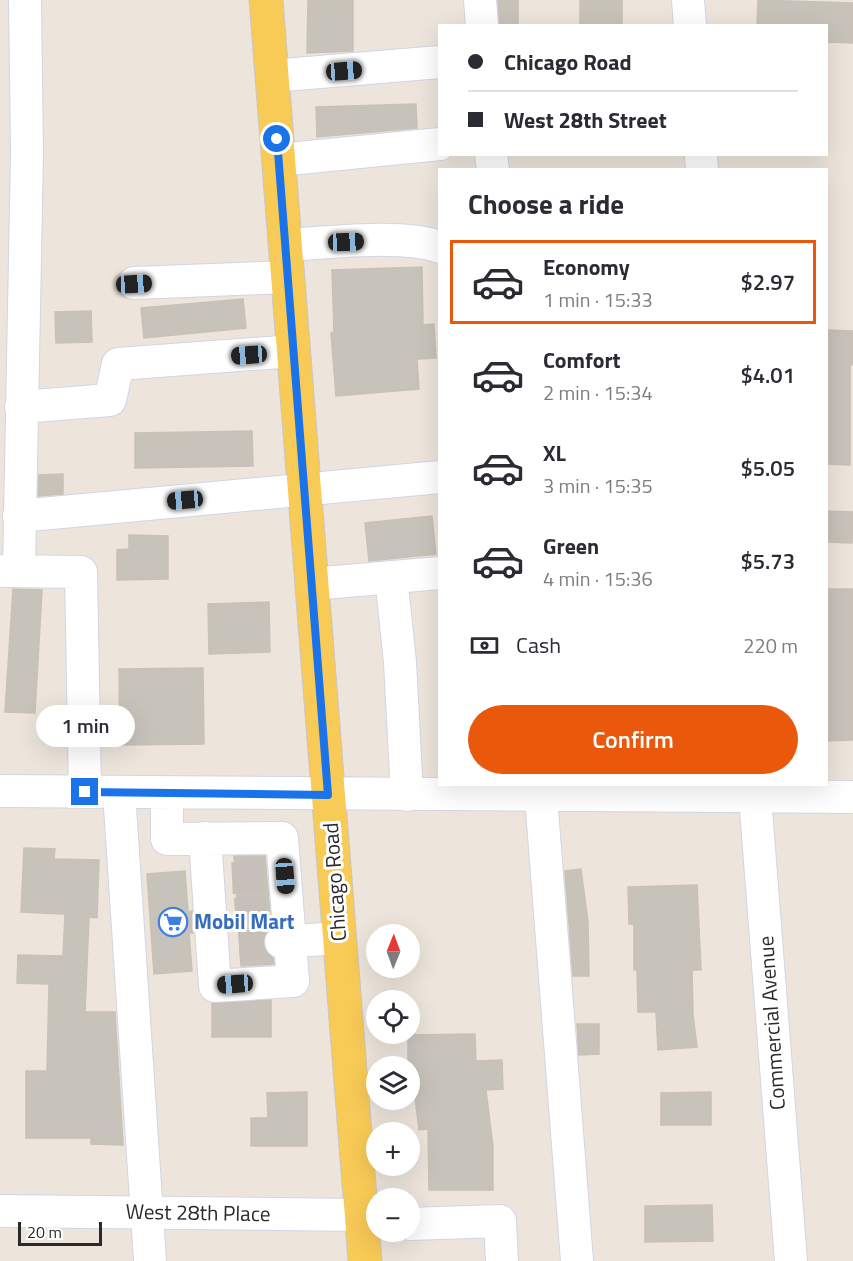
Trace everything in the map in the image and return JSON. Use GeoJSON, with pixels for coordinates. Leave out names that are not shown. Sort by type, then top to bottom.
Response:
{"type":"FeatureCollection","features":[{"type":"Feature","properties":{"kind":"main road","name":"Chicago Road"},"geometry":{"type":"LineString","coordinates":[[266,0],[339,938],[366,1222],[365,1261]]}},
{"type":"Feature","properties":{"kind":"street"},"geometry":{"type":"LineString","coordinates":[[26,0],[13,151],[21,407],[19,516],[9,571],[81,572],[85,792]]}},
{"type":"Feature","properties":{"kind":"street"},"geometry":{"type":"LineString","coordinates":[[480,0],[482,24]]}},
{"type":"Feature","properties":{"kind":"street"},"geometry":{"type":"LineString","coordinates":[[687,0],[690,24]]}},
{"type":"Feature","properties":{"kind":"street"},"geometry":{"type":"LineString","coordinates":[[272,76],[438,62]]}},
{"type":"Feature","properties":{"kind":"street"},"geometry":{"type":"LineString","coordinates":[[279,160],[438,144]]}},
{"type":"Feature","properties":{"kind":"street"},"geometry":{"type":"LineString","coordinates":[[134,284],[286,261],[395,240],[438,246]]}},
{"type":"Feature","properties":{"kind":"street"},"geometry":{"type":"LineString","coordinates":[[21,407],[110,400],[118,364],[294,351]]}},
{"type":"Feature","properties":{"kind":"street"},"geometry":{"type":"LineString","coordinates":[[19,516],[438,477]]}},
{"type":"Feature","properties":{"kind":"street"},"geometry":{"type":"LineString","coordinates":[[312,584],[438,573]]}},
{"type":"Feature","properties":{"kind":"street"},"geometry":{"type":"LineString","coordinates":[[391,577],[400,662],[407,795]]}},
{"type":"Feature","properties":{"kind":"street"},"geometry":{"type":"LineString","coordinates":[[0,791],[407,795],[491,790],[755,790],[853,797]]}},
{"type":"Feature","properties":{"kind":"street"},"geometry":{"type":"LineString","coordinates":[[540,790],[577,1261]]}},
{"type":"Feature","properties":{"kind":"street","name":"Commercial Avenue"},"geometry":{"type":"LineString","coordinates":[[755,790],[790,1261]]}},
{"type":"Feature","properties":{"kind":"street"},"geometry":{"type":"LineString","coordinates":[[118,792],[150,1261]]}},
{"type":"Feature","properties":{"kind":"street"},"geometry":{"type":"LineString","coordinates":[[167,793],[167,839],[205,838],[282,838],[281,876],[286,942],[293,981],[215,986],[226,946],[220,879],[205,838]]}},
{"type":"Feature","properties":{"kind":"street"},"geometry":{"type":"LineString","coordinates":[[286,942],[339,938]]}},
{"type":"Feature","properties":{"kind":"street","name":"West 28th Place"},"geometry":{"type":"LineString","coordinates":[[0,1211],[147,1213],[366,1222]]}},
{"type":"Feature","properties":{"kind":"street"},"geometry":{"type":"LineString","coordinates":[[420,1224],[500,1221],[502,1261]]}},
{"type":"Feature","properties":{"kind":"building"},"geometry":{"type":"Polygon","coordinates":[[[308,0],[353,0],[353,51],[307,53],[308,0]]]}},
{"type":"Feature","properties":{"kind":"building"},"geometry":{"type":"Polygon","coordinates":[[[498,0],[518,0],[518,24],[500,24],[498,0]]]}},
{"type":"Feature","properties":{"kind":"building"},"geometry":{"type":"Polygon","coordinates":[[[580,0],[622,0],[622,24],[580,24],[580,0]]]}},
{"type":"Feature","properties":{"kind":"building"},"geometry":{"type":"Polygon","coordinates":[[[758,0],[853,3],[853,43],[828,42],[828,24],[757,24],[758,0]]]}},
{"type":"Feature","properties":{"kind":"building"},"geometry":{"type":"Polygon","coordinates":[[[416,104],[417,128],[317,137],[316,107],[416,104]]]}},
{"type":"Feature","properties":{"kind":"building"},"geometry":{"type":"Polygon","coordinates":[[[422,267],[423,325],[434,324],[436,358],[417,359],[419,389],[336,396],[331,333],[334,332],[332,270],[422,267]]]}},
{"type":"Feature","properties":{"kind":"building"},"geometry":{"type":"Polygon","coordinates":[[[243,299],[246,328],[144,338],[141,308],[243,299]]]}},
{"type":"Feature","properties":{"kind":"building"},"geometry":{"type":"Polygon","coordinates":[[[91,311],[92,342],[56,343],[55,312],[91,311]]]}},
{"type":"Feature","properties":{"kind":"building"},"geometry":{"type":"Polygon","coordinates":[[[828,330],[853,331],[853,365],[850,365],[850,465],[828,464],[828,330]]]}},
{"type":"Feature","properties":{"kind":"building"},"geometry":{"type":"Polygon","coordinates":[[[252,431],[253,466],[135,468],[135,433],[252,431]]]}},
{"type":"Feature","properties":{"kind":"building"},"geometry":{"type":"Polygon","coordinates":[[[63,474],[63,494],[38,496],[39,475],[63,474]]]}},
{"type":"Feature","properties":{"kind":"building"},"geometry":{"type":"Polygon","coordinates":[[[828,511],[853,512],[852,543],[828,542],[828,511]]]}},
{"type":"Feature","properties":{"kind":"building"},"geometry":{"type":"Polygon","coordinates":[[[432,516],[436,554],[369,561],[365,523],[432,516]]]}},
{"type":"Feature","properties":{"kind":"building"},"geometry":{"type":"Polygon","coordinates":[[[129,535],[168,536],[168,579],[117,580],[117,550],[129,549],[129,535]]]}},
{"type":"Feature","properties":{"kind":"building"},"geometry":{"type":"Polygon","coordinates":[[[13,589],[42,590],[35,713],[5,712],[13,589]]]}},
{"type":"Feature","properties":{"kind":"building"},"geometry":{"type":"Polygon","coordinates":[[[828,589],[853,589],[853,740],[828,741],[828,589]]]}},
{"type":"Feature","properties":{"kind":"building"},"geometry":{"type":"Polygon","coordinates":[[[269,602],[270,652],[209,654],[208,604],[269,602]]]}},
{"type":"Feature","properties":{"kind":"building"},"geometry":{"type":"Polygon","coordinates":[[[203,668],[204,744],[120,745],[119,669],[203,668]]]}},
{"type":"Feature","properties":{"kind":"building"},"geometry":{"type":"Polygon","coordinates":[[[24,848],[55,849],[54,859],[99,860],[97,918],[89,917],[85,1012],[115,1012],[123,1145],[91,1144],[91,1138],[26,1138],[26,1071],[47,1071],[49,984],[17,983],[18,955],[63,956],[65,914],[21,912],[24,848]]]}},
{"type":"Feature","properties":{"kind":"building"},"geometry":{"type":"Polygon","coordinates":[[[234,856],[265,856],[271,927],[265,935],[263,944],[266,952],[273,958],[274,964],[241,966],[234,856]]]}},
{"type":"Feature","properties":{"kind":"building"},"geometry":{"type":"Polygon","coordinates":[[[581,869],[588,922],[589,976],[573,976],[565,871],[581,869]]]}},
{"type":"Feature","properties":{"kind":"building","name":"Mobil Mart"},"geometry":{"type":"Polygon","coordinates":[[[185,871],[188,912],[192,911],[193,933],[189,933],[192,971],[154,974],[147,874],[185,871]]]}},
{"type":"Feature","properties":{"kind":"building"},"geometry":{"type":"Polygon","coordinates":[[[697,885],[701,970],[692,970],[693,1015],[697,1047],[658,1050],[656,1012],[638,1012],[637,970],[634,970],[634,924],[629,924],[628,887],[697,885]]]}},
{"type":"Feature","properties":{"kind":"building"},"geometry":{"type":"Polygon","coordinates":[[[271,1000],[271,1037],[212,1037],[212,1003],[271,1000]]]}},
{"type":"Feature","properties":{"kind":"building"},"geometry":{"type":"Polygon","coordinates":[[[577,1024],[599,1024],[599,1054],[579,1055],[577,1024]]]}},
{"type":"Feature","properties":{"kind":"building"},"geometry":{"type":"Polygon","coordinates":[[[475,1034],[476,1061],[502,1060],[503,1089],[486,1090],[493,1147],[493,1190],[429,1190],[428,1129],[420,1130],[417,1110],[420,1110],[420,1056],[408,1056],[408,1044],[420,1044],[420,1035],[475,1034]]]}},
{"type":"Feature","properties":{"kind":"building"},"geometry":{"type":"Polygon","coordinates":[[[307,1092],[307,1146],[251,1146],[251,1118],[268,1118],[267,1093],[307,1092]]]}},
{"type":"Feature","properties":{"kind":"building"},"geometry":{"type":"Polygon","coordinates":[[[711,1092],[711,1125],[661,1125],[661,1093],[711,1092]]]}},
{"type":"Feature","properties":{"kind":"building"},"geometry":{"type":"Polygon","coordinates":[[[712,1205],[713,1241],[645,1242],[645,1206],[712,1205]]]}},
{"type":"Feature","properties":{"kind":"tunnel"},"geometry":{"type":"LineString","coordinates":[[232,878],[276,876]]}},
{"type":"Feature","properties":{"kind":"tunnel"},"geometry":{"type":"LineString","coordinates":[[235,914],[280,911]]}},
{"type":"Feature","properties":{"kind":"tunnel"},"geometry":{"type":"LineString","coordinates":[[239,945],[281,942]]}},
{"type":"Feature","properties":{"kind":"place","name":"Mobil Mart"},"geometry":{"type":"Point","coordinates":[173,922]}},
{"type":"Feature","properties":{"kind":"route"},"geometry":{"type":"LineString","coordinates":[[85,792],[328,795],[277,139]]}}]}
